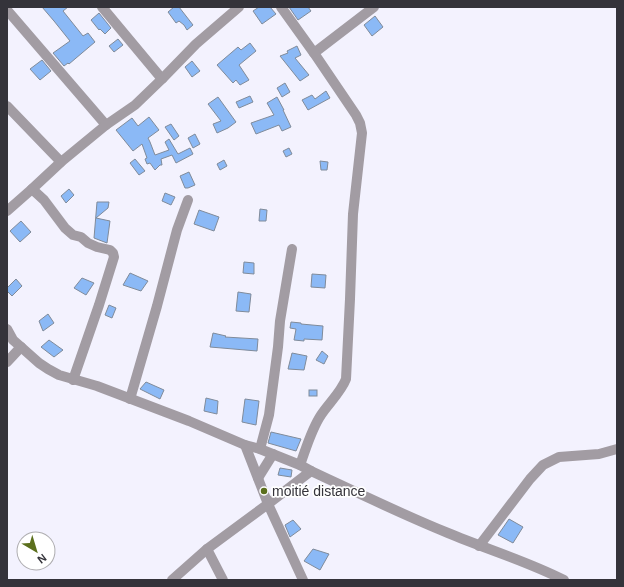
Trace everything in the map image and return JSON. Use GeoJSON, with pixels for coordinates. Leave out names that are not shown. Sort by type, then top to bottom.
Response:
{"type":"FeatureCollection","features":[{"type":"Feature","properties":{"kind":"street"},"geometry":{"type":"LineString","coordinates":[[102,7],[162,79]]}},
{"type":"Feature","properties":{"kind":"street"},"geometry":{"type":"LineString","coordinates":[[7,211],[61,162],[106,125],[135,105],[196,44],[239,7]]}},
{"type":"Feature","properties":{"kind":"street"},"geometry":{"type":"LineString","coordinates":[[281,7],[356,115],[360,123],[362,133],[353,214],[346,379],[343,386],[320,416],[300,465]]}},
{"type":"Feature","properties":{"kind":"street"},"geometry":{"type":"LineString","coordinates":[[314,53],[374,7]]}},
{"type":"Feature","properties":{"kind":"street"},"geometry":{"type":"LineString","coordinates":[[7,10],[106,125]]}},
{"type":"Feature","properties":{"kind":"street"},"geometry":{"type":"LineString","coordinates":[[7,106],[61,162]]}},
{"type":"Feature","properties":{"kind":"street"},"geometry":{"type":"LineString","coordinates":[[32,189],[44,200],[72,235],[81,237],[96,247],[110,250],[114,256],[74,380]]}},
{"type":"Feature","properties":{"kind":"street"},"geometry":{"type":"LineString","coordinates":[[130,399],[177,230],[188,200]]}},
{"type":"Feature","properties":{"kind":"street"},"geometry":{"type":"LineString","coordinates":[[260,449],[269,415],[280,321],[292,249]]}},
{"type":"Feature","properties":{"kind":"street"},"geometry":{"type":"LineString","coordinates":[[7,329],[14,342],[48,369],[74,380],[97,386],[189,421],[245,445],[260,449],[300,465],[403,515],[479,546],[524,562],[564,580]]}},
{"type":"Feature","properties":{"kind":"street"},"geometry":{"type":"LineString","coordinates":[[7,362],[14,342]]}},
{"type":"Feature","properties":{"kind":"street"},"geometry":{"type":"LineString","coordinates":[[245,445],[268,504],[303,580]]}},
{"type":"Feature","properties":{"kind":"street"},"geometry":{"type":"LineString","coordinates":[[479,546],[530,479],[543,465],[560,458],[599,454],[617,449]]}},
{"type":"Feature","properties":{"kind":"street"},"geometry":{"type":"LineString","coordinates":[[258,478],[273,454]]}},
{"type":"Feature","properties":{"kind":"street"},"geometry":{"type":"LineString","coordinates":[[172,580],[207,549],[311,471]]}},
{"type":"Feature","properties":{"kind":"street"},"geometry":{"type":"LineString","coordinates":[[207,549],[223,580]]}},
{"type":"Feature","properties":{"kind":"building"},"geometry":{"type":"Polygon","coordinates":[[[42,7],[68,7],[63,11],[83,36],[88,33],[95,42],[69,64],[68,63],[64,66],[53,53],[70,41],[42,7]]]}},
{"type":"Feature","properties":{"kind":"building"},"geometry":{"type":"Polygon","coordinates":[[[174,7],[179,7],[193,25],[187,30],[179,21],[176,23],[168,12],[174,7]]]}},
{"type":"Feature","properties":{"kind":"building"},"geometry":{"type":"Polygon","coordinates":[[[259,7],[270,7],[276,14],[262,24],[253,11],[259,7]]]}},
{"type":"Feature","properties":{"kind":"building"},"geometry":{"type":"Polygon","coordinates":[[[289,7],[308,7],[311,11],[298,20],[289,7]]]}},
{"type":"Feature","properties":{"kind":"building"},"geometry":{"type":"Polygon","coordinates":[[[99,13],[111,28],[105,34],[100,29],[99,30],[91,20],[99,13]]]}},
{"type":"Feature","properties":{"kind":"building"},"geometry":{"type":"Polygon","coordinates":[[[375,16],[383,27],[372,36],[364,25],[375,16]]]}},
{"type":"Feature","properties":{"kind":"building"},"geometry":{"type":"Polygon","coordinates":[[[118,39],[123,45],[114,52],[109,46],[118,39]]]}},
{"type":"Feature","properties":{"kind":"building"},"geometry":{"type":"Polygon","coordinates":[[[250,43],[256,51],[239,65],[249,80],[240,85],[236,80],[233,83],[217,65],[238,47],[241,50],[250,43]]]}},
{"type":"Feature","properties":{"kind":"building"},"geometry":{"type":"Polygon","coordinates":[[[297,46],[301,55],[295,58],[309,75],[300,81],[280,56],[288,53],[287,51],[297,46]]]}},
{"type":"Feature","properties":{"kind":"building"},"geometry":{"type":"Polygon","coordinates":[[[42,60],[51,71],[40,80],[30,69],[42,60]]]}},
{"type":"Feature","properties":{"kind":"building"},"geometry":{"type":"Polygon","coordinates":[[[192,61],[200,71],[192,77],[185,67],[192,61]]]}},
{"type":"Feature","properties":{"kind":"building"},"geometry":{"type":"Polygon","coordinates":[[[285,83],[290,92],[282,97],[277,88],[285,83]]]}},
{"type":"Feature","properties":{"kind":"building"},"geometry":{"type":"Polygon","coordinates":[[[326,91],[330,98],[308,110],[302,100],[312,95],[315,99],[326,91]]]}},
{"type":"Feature","properties":{"kind":"building"},"geometry":{"type":"Polygon","coordinates":[[[250,96],[253,102],[239,108],[236,102],[250,96]]]}},
{"type":"Feature","properties":{"kind":"building"},"geometry":{"type":"Polygon","coordinates":[[[218,97],[236,122],[217,133],[213,124],[221,121],[208,104],[218,97]]]}},
{"type":"Feature","properties":{"kind":"building"},"geometry":{"type":"Polygon","coordinates":[[[277,97],[291,127],[282,131],[279,125],[256,134],[251,123],[274,115],[267,103],[277,97]]]}},
{"type":"Feature","properties":{"kind":"building"},"geometry":{"type":"Polygon","coordinates":[[[149,117],[159,130],[148,138],[155,155],[169,150],[165,142],[169,139],[178,154],[190,148],[193,154],[176,163],[172,155],[161,159],[162,165],[155,170],[150,163],[147,164],[145,159],[147,158],[142,144],[133,151],[116,130],[132,118],[138,126],[149,117]]]}},
{"type":"Feature","properties":{"kind":"building"},"geometry":{"type":"Polygon","coordinates":[[[171,124],[179,136],[174,140],[165,127],[171,124]]]}},
{"type":"Feature","properties":{"kind":"building"},"geometry":{"type":"Polygon","coordinates":[[[195,134],[200,144],[193,148],[188,138],[195,134]]]}},
{"type":"Feature","properties":{"kind":"building"},"geometry":{"type":"Polygon","coordinates":[[[289,148],[292,154],[286,157],[283,151],[289,148]]]}},
{"type":"Feature","properties":{"kind":"building"},"geometry":{"type":"Polygon","coordinates":[[[135,159],[145,171],[139,175],[130,163],[135,159]]]}},
{"type":"Feature","properties":{"kind":"building"},"geometry":{"type":"Polygon","coordinates":[[[224,160],[227,166],[220,170],[217,164],[224,160]]]}},
{"type":"Feature","properties":{"kind":"building"},"geometry":{"type":"Polygon","coordinates":[[[320,161],[328,162],[327,170],[321,170],[320,161]]]}},
{"type":"Feature","properties":{"kind":"building"},"geometry":{"type":"Polygon","coordinates":[[[189,172],[195,185],[185,188],[180,176],[189,172]]]}},
{"type":"Feature","properties":{"kind":"building"},"geometry":{"type":"Polygon","coordinates":[[[69,189],[74,195],[66,203],[61,196],[69,189]]]}},
{"type":"Feature","properties":{"kind":"building"},"geometry":{"type":"Polygon","coordinates":[[[165,193],[175,197],[171,205],[162,201],[165,193]]]}},
{"type":"Feature","properties":{"kind":"building"},"geometry":{"type":"Polygon","coordinates":[[[97,202],[109,202],[108,208],[96,218],[110,221],[107,243],[94,238],[97,202]]]}},
{"type":"Feature","properties":{"kind":"building"},"geometry":{"type":"Polygon","coordinates":[[[260,209],[267,210],[266,221],[259,221],[260,209]]]}},
{"type":"Feature","properties":{"kind":"building"},"geometry":{"type":"Polygon","coordinates":[[[199,210],[219,217],[214,231],[194,224],[199,210]]]}},
{"type":"Feature","properties":{"kind":"building"},"geometry":{"type":"Polygon","coordinates":[[[21,221],[31,232],[20,242],[10,231],[21,221]]]}},
{"type":"Feature","properties":{"kind":"building"},"geometry":{"type":"Polygon","coordinates":[[[244,262],[254,263],[254,274],[243,273],[244,262]]]}},
{"type":"Feature","properties":{"kind":"building"},"geometry":{"type":"Polygon","coordinates":[[[130,273],[148,281],[141,291],[123,285],[130,273]]]}},
{"type":"Feature","properties":{"kind":"building"},"geometry":{"type":"Polygon","coordinates":[[[312,274],[326,275],[325,288],[311,287],[312,274]]]}},
{"type":"Feature","properties":{"kind":"building"},"geometry":{"type":"Polygon","coordinates":[[[82,278],[94,283],[86,295],[74,288],[82,278]]]}},
{"type":"Feature","properties":{"kind":"building"},"geometry":{"type":"Polygon","coordinates":[[[16,279],[22,286],[12,296],[7,291],[7,288],[16,279]]]}},
{"type":"Feature","properties":{"kind":"building"},"geometry":{"type":"Polygon","coordinates":[[[238,292],[251,294],[249,312],[236,311],[238,292]]]}},
{"type":"Feature","properties":{"kind":"building"},"geometry":{"type":"Polygon","coordinates":[[[109,305],[116,308],[112,318],[105,315],[109,305]]]}},
{"type":"Feature","properties":{"kind":"building"},"geometry":{"type":"Polygon","coordinates":[[[48,314],[54,323],[43,331],[39,321],[48,314]]]}},
{"type":"Feature","properties":{"kind":"building"},"geometry":{"type":"Polygon","coordinates":[[[291,322],[323,326],[322,340],[294,340],[296,329],[290,328],[291,322]]]}},
{"type":"Feature","properties":{"kind":"building"},"geometry":{"type":"Polygon","coordinates":[[[213,333],[226,336],[225,337],[258,339],[257,351],[210,347],[213,333]]]}},
{"type":"Feature","properties":{"kind":"building"},"geometry":{"type":"Polygon","coordinates":[[[49,340],[63,350],[54,357],[41,347],[49,340]]]}},
{"type":"Feature","properties":{"kind":"building"},"geometry":{"type":"Polygon","coordinates":[[[322,351],[328,356],[324,364],[316,360],[322,351]]]}},
{"type":"Feature","properties":{"kind":"building"},"geometry":{"type":"Polygon","coordinates":[[[292,353],[307,356],[304,370],[288,369],[292,353]]]}},
{"type":"Feature","properties":{"kind":"building"},"geometry":{"type":"Polygon","coordinates":[[[146,382],[164,390],[160,399],[140,389],[146,382]]]}},
{"type":"Feature","properties":{"kind":"building"},"geometry":{"type":"Polygon","coordinates":[[[309,390],[317,390],[317,396],[309,396],[309,390]]]}},
{"type":"Feature","properties":{"kind":"building"},"geometry":{"type":"Polygon","coordinates":[[[206,398],[218,401],[217,414],[204,411],[206,398]]]}},
{"type":"Feature","properties":{"kind":"building"},"geometry":{"type":"Polygon","coordinates":[[[245,399],[259,401],[256,425],[242,422],[245,399]]]}},
{"type":"Feature","properties":{"kind":"building"},"geometry":{"type":"Polygon","coordinates":[[[271,432],[301,439],[296,451],[268,443],[271,432]]]}},
{"type":"Feature","properties":{"kind":"building"},"geometry":{"type":"Polygon","coordinates":[[[280,468],[292,470],[291,477],[278,475],[280,468]]]}},
{"type":"Feature","properties":{"kind":"building"},"geometry":{"type":"Polygon","coordinates":[[[509,519],[523,527],[513,543],[498,535],[509,519]]]}},
{"type":"Feature","properties":{"kind":"building"},"geometry":{"type":"Polygon","coordinates":[[[293,520],[301,529],[290,537],[285,525],[293,520]]]}},
{"type":"Feature","properties":{"kind":"building"},"geometry":{"type":"Polygon","coordinates":[[[313,549],[329,554],[320,570],[304,561],[313,549]]]}},
{"type":"Feature","properties":{"kind":"place","name":"moitié distance"},"geometry":{"type":"Point","coordinates":[264,491]}}]}
